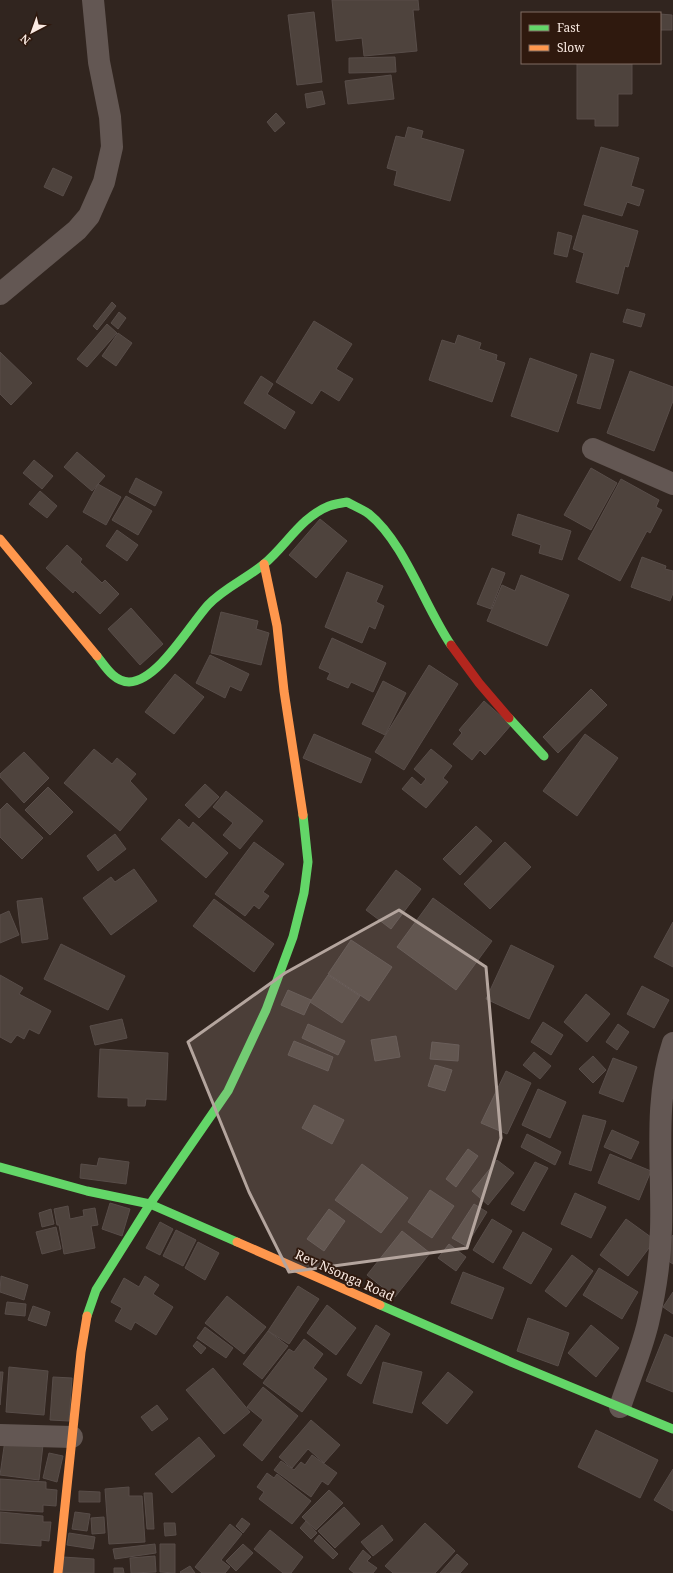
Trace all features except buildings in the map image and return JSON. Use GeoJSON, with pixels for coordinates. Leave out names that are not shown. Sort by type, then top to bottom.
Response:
{"type":"FeatureCollection","features":[{"type":"Feature","properties":{"kind":"street"},"geometry":{"type":"LineString","coordinates":[[0,294],[77,230],[89,216],[104,182],[112,147],[110,118],[99,62],[93,0]]}},
{"type":"Feature","properties":{"kind":"street"},"geometry":{"type":"LineString","coordinates":[[593,449],[673,484]]}},
{"type":"Feature","properties":{"kind":"street"},"geometry":{"type":"LineString","coordinates":[[0,539],[113,676],[128,682],[144,678],[160,664],[208,605],[224,590],[264,564],[306,520],[329,506],[347,502],[370,515],[387,534],[405,560],[419,589],[458,656],[492,701],[544,756]]}},
{"type":"Feature","properties":{"kind":"street"},"geometry":{"type":"LineString","coordinates":[[58,1573],[81,1352],[87,1316],[96,1290],[150,1204],[228,1092],[266,1010],[293,937],[304,893],[308,862],[303,814],[284,691],[277,626],[264,564]]}},
{"type":"Feature","properties":{"kind":"street"},"geometry":{"type":"LineString","coordinates":[[620,1407],[647,1325],[656,1275],[661,1229],[661,1124],[666,1075],[673,1042]]}},
{"type":"Feature","properties":{"kind":"street","name":"Rev Nsonga Road"},"geometry":{"type":"LineString","coordinates":[[0,1167],[88,1191],[150,1204],[513,1363],[673,1429]]}},
{"type":"Feature","properties":{"kind":"street"},"geometry":{"type":"LineString","coordinates":[[0,1435],[72,1438]]}},
{"type":"Feature","properties":{"kind":"highlighted area"},"geometry":{"type":"Polygon","coordinates":[[[399,910],[486,967],[501,1138],[467,1248],[289,1272],[249,1192],[188,1042],[285,973],[399,910]]]}},
{"type":"Feature","properties":{"kind":"traffic: fast"},"geometry":{"type":"LineString","coordinates":[[97,656],[110,673],[119,679],[129,682],[140,679],[162,663],[200,614],[214,599],[264,564],[310,517],[329,506],[347,502],[369,514],[382,526],[393,541],[441,630],[451,645]]}},
{"type":"Feature","properties":{"kind":"traffic: fast"},"geometry":{"type":"LineString","coordinates":[[509,718],[544,756]]}},
{"type":"Feature","properties":{"kind":"traffic: fast"},"geometry":{"type":"LineString","coordinates":[[87,1316],[96,1290],[150,1204],[228,1091],[266,1010],[293,937],[304,893],[308,862],[303,815]]}},
{"type":"Feature","properties":{"kind":"traffic: fast"},"geometry":{"type":"LineString","coordinates":[[0,1167],[87,1191],[150,1204],[237,1242]]}},
{"type":"Feature","properties":{"kind":"traffic: fast"},"geometry":{"type":"LineString","coordinates":[[380,1305],[513,1363],[673,1429]]}},
{"type":"Feature","properties":{"kind":"traffic: slow"},"geometry":{"type":"LineString","coordinates":[[0,539],[97,656]]}},
{"type":"Feature","properties":{"kind":"traffic: slow"},"geometry":{"type":"LineString","coordinates":[[264,564],[277,626],[284,691],[303,815]]}},
{"type":"Feature","properties":{"kind":"traffic: slow"},"geometry":{"type":"LineString","coordinates":[[237,1242],[380,1305]]}},
{"type":"Feature","properties":{"kind":"traffic: slow"},"geometry":{"type":"LineString","coordinates":[[58,1573],[81,1352],[87,1316]]}},
{"type":"Feature","properties":{"kind":"traffic: jam"},"geometry":{"type":"LineString","coordinates":[[451,645],[479,683],[509,718]]}}]}
